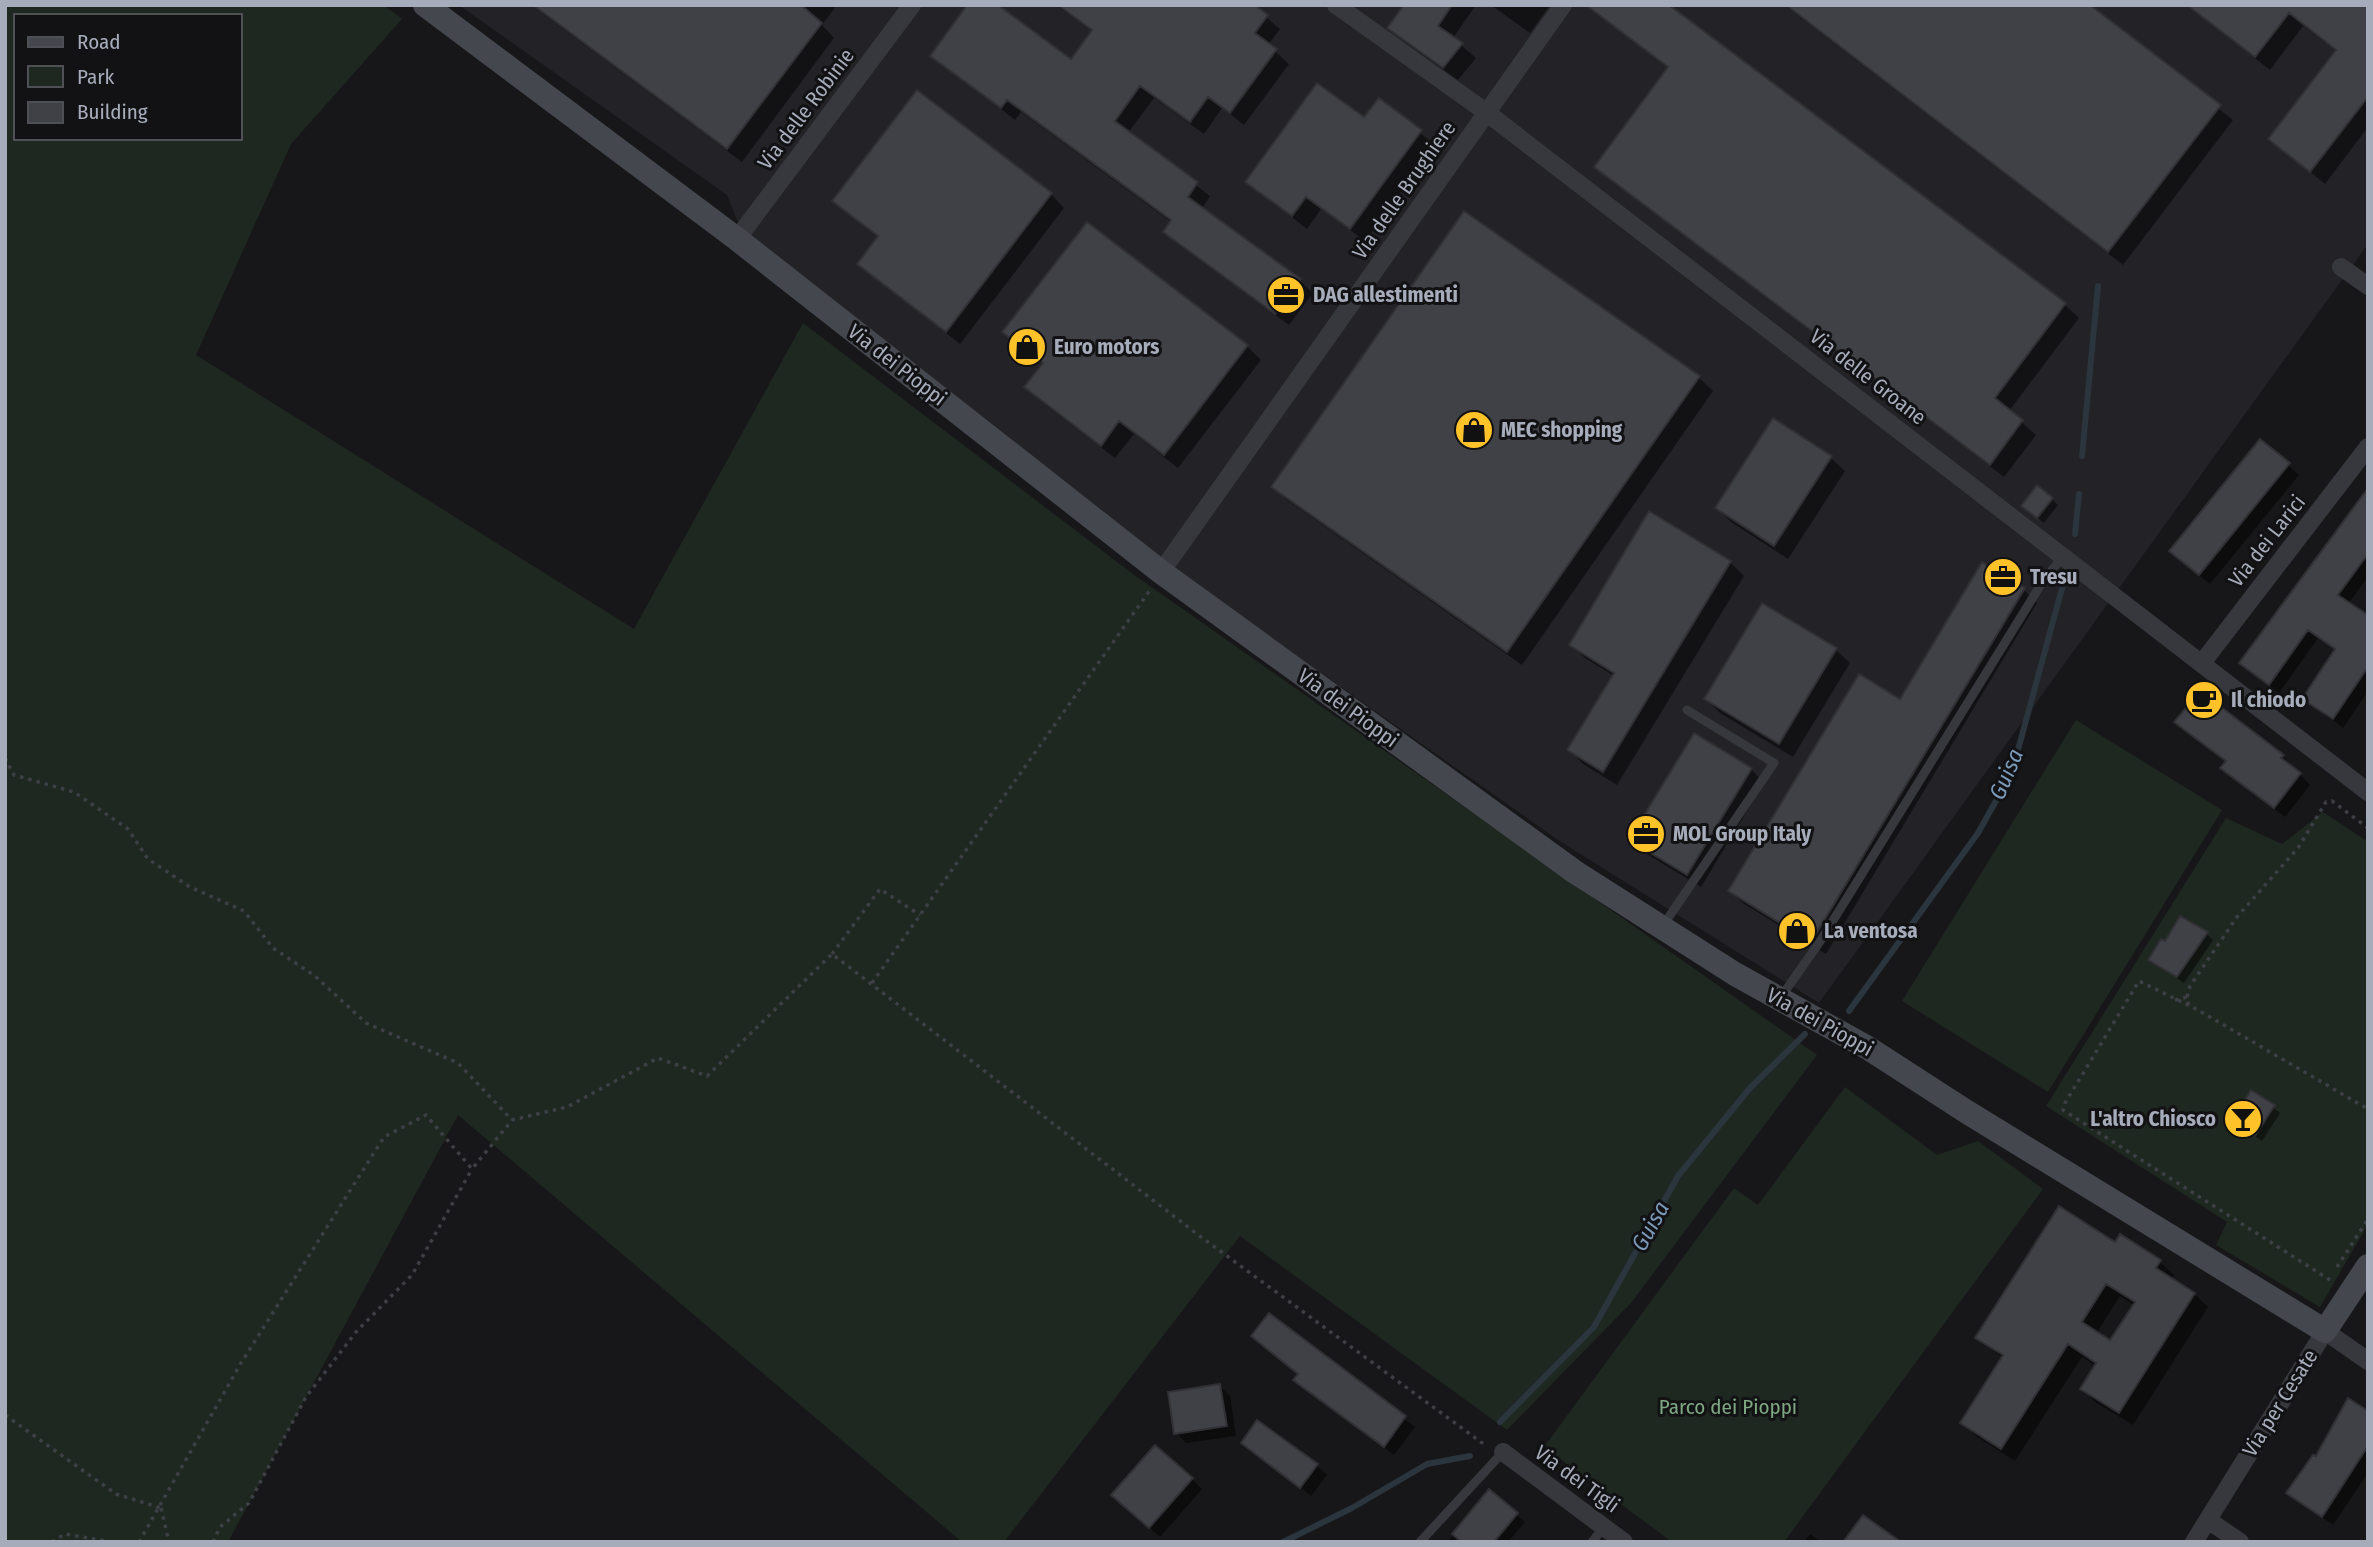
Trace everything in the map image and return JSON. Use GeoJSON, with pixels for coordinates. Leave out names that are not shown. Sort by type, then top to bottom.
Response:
{"type":"FeatureCollection","features":[{"type":"Feature","properties":{"kind":"street","name":"Via dei Pioppi"},"geometry":{"type":"LineString","coordinates":[[425,5],[737,239],[1161,572],[1575,872],[1661,929],[1868,1048],[2325,1331]]}},
{"type":"Feature","properties":{"kind":"street","name":"Via delle Robinie"},"geometry":{"type":"LineString","coordinates":[[737,239],[912,5]]}},
{"type":"Feature","properties":{"kind":"street","name":"Via delle Groane"},"geometry":{"type":"LineString","coordinates":[[1336,5],[1486,111],[2368,792]]}},
{"type":"Feature","properties":{"kind":"street","name":"Via delle Brughiere"},"geometry":{"type":"LineString","coordinates":[[1161,572],[1563,5]]}},
{"type":"Feature","properties":{"kind":"street"},"geometry":{"type":"LineString","coordinates":[[2341,267],[2368,286]]}},
{"type":"Feature","properties":{"kind":"street","name":"Via dei Larici"},"geometry":{"type":"LineString","coordinates":[[2202,663],[2368,447]]}},
{"type":"Feature","properties":{"kind":"street","name":"Via per Cesate"},"geometry":{"type":"LineString","coordinates":[[2194,1542],[2368,1266]]}},
{"type":"Feature","properties":{"kind":"street"},"geometry":{"type":"LineString","coordinates":[[2325,1331],[2368,1360]]}},
{"type":"Feature","properties":{"kind":"street","name":"Via dei Tigli"},"geometry":{"type":"LineString","coordinates":[[1503,1452],[1624,1542]]}},
{"type":"Feature","properties":{"kind":"street"},"geometry":{"type":"LineString","coordinates":[[2208,1520],[2240,1542]]}},
{"type":"Feature","properties":{"kind":"lane"},"geometry":{"type":"LineString","coordinates":[[1780,999],[1821,940],[2040,586],[2063,556]]}},
{"type":"Feature","properties":{"kind":"lane"},"geometry":{"type":"LineString","coordinates":[[1661,929],[1774,763],[1687,710]]}},
{"type":"Feature","properties":{"kind":"lane"},"geometry":{"type":"LineString","coordinates":[[1420,1542],[1503,1452]]}},
{"type":"Feature","properties":{"kind":"lane"},"geometry":{"type":"LineString","coordinates":[[1592,1542],[1604,1527]]}},
{"type":"Feature","properties":{"kind":"path"},"geometry":{"type":"LineString","coordinates":[[872,983],[1161,572]]}},
{"type":"Feature","properties":{"kind":"path"},"geometry":{"type":"LineString","coordinates":[[5,758],[14,775],[74,792],[128,829],[148,859],[190,887],[244,911],[273,948],[315,976],[366,1023],[458,1063],[512,1120]]}},
{"type":"Feature","properties":{"kind":"path"},"geometry":{"type":"LineString","coordinates":[[2189,1007],[2187,997],[2190,986],[2237,916],[2298,848],[2326,802],[2332,801],[2368,828]]}},
{"type":"Feature","properties":{"kind":"path"},"geometry":{"type":"LineString","coordinates":[[213,1542],[220,1527],[249,1503],[306,1397],[356,1332],[412,1275],[472,1169],[512,1120],[567,1107],[658,1058],[707,1076],[832,954],[880,888],[920,915]]}},
{"type":"Feature","properties":{"kind":"path"},"geometry":{"type":"LineString","coordinates":[[832,954],[1201,1237],[1481,1444],[1503,1452]]}},
{"type":"Feature","properties":{"kind":"path"},"geometry":{"type":"LineString","coordinates":[[2368,1109],[2138,981],[2063,1110],[2330,1280],[2368,1219]]}},
{"type":"Feature","properties":{"kind":"path"},"geometry":{"type":"LineString","coordinates":[[2174,1001],[2187,997]]}},
{"type":"Feature","properties":{"kind":"path"},"geometry":{"type":"LineString","coordinates":[[139,1542],[161,1508],[241,1363],[384,1137],[426,1115],[472,1169]]}},
{"type":"Feature","properties":{"kind":"path"},"geometry":{"type":"LineString","coordinates":[[5,1415],[116,1494],[161,1508]]}},
{"type":"Feature","properties":{"kind":"path"},"geometry":{"type":"LineString","coordinates":[[161,1508],[169,1542]]}},
{"type":"Feature","properties":{"kind":"path"},"geometry":{"type":"LineString","coordinates":[[52,1542],[65,1534],[112,1542]]}},
{"type":"Feature","properties":{"kind":"shaded area"},"geometry":{"type":"Polygon","coordinates":[[[459,5],[2368,5],[2368,244],[1819,1003],[1561,842],[1196,585],[741,230],[727,195],[459,5]]]}},
{"type":"Feature","properties":{"kind":"green space"},"geometry":{"type":"Polygon","coordinates":[[[5,5],[384,5],[402,19],[291,144],[196,355],[634,629],[803,323],[1133,574],[1817,1055],[1631,1303],[1507,1430],[1240,1236],[1004,1542],[962,1542],[458,1115],[228,1542],[5,1542],[5,5]]]}},
{"type":"Feature","properties":{"kind":"green space"},"geometry":{"type":"Polygon","coordinates":[[[2076,720],[2222,810],[2048,1092],[1902,1001],[2076,720]]]}},
{"type":"Feature","properties":{"kind":"green space"},"geometry":{"type":"Polygon","coordinates":[[[2323,812],[2368,842],[2368,1224],[2320,1307],[2216,1245],[2227,1222],[2046,1106],[2226,818],[2282,844],[2323,812]]]}},
{"type":"Feature","properties":{"kind":"green space","name":"Parco dei Pioppi"},"geometry":{"type":"Polygon","coordinates":[[[1845,1087],[1937,1155],[1978,1141],[2043,1189],[1784,1542],[1672,1542],[1544,1447],[1734,1188],[1758,1205],[1845,1087]]]}},
{"type":"Feature","properties":{"kind":"building"},"geometry":{"type":"Polygon","coordinates":[[[533,5],[801,5],[822,23],[727,149],[533,5]]]}},
{"type":"Feature","properties":{"kind":"building"},"geometry":{"type":"Polygon","coordinates":[[[967,5],[998,5],[1071,59],[1092,30],[1058,5],[1255,5],[1268,15],[1255,33],[1277,49],[1230,113],[1208,97],[1190,122],[1140,86],[1115,121],[1198,182],[1188,197],[1301,279],[1275,314],[1163,232],[1171,220],[1007,100],[1001,108],[930,56],[967,5]]]}},
{"type":"Feature","properties":{"kind":"building"},"geometry":{"type":"Polygon","coordinates":[[[1404,5],[1452,5],[1438,26],[1463,43],[1443,68],[1387,28],[1404,5]]]}},
{"type":"Feature","properties":{"kind":"building"},"geometry":{"type":"Polygon","coordinates":[[[1586,5],[1669,5],[2066,303],[1995,398],[2023,420],[1990,465],[1594,167],[1668,67],[1586,5]]]}},
{"type":"Feature","properties":{"kind":"building"},"geometry":{"type":"Polygon","coordinates":[[[1786,5],[2090,5],[2221,105],[2108,252],[1786,5]]]}},
{"type":"Feature","properties":{"kind":"building"},"geometry":{"type":"Polygon","coordinates":[[[2187,5],[2368,5],[2368,97],[2310,172],[2268,139],[2336,50],[2289,13],[2255,57],[2187,5]]]}},
{"type":"Feature","properties":{"kind":"building"},"geometry":{"type":"Polygon","coordinates":[[[1317,83],[1364,117],[1379,98],[1422,130],[1350,229],[1306,197],[1292,216],[1245,182],[1317,83]]]}},
{"type":"Feature","properties":{"kind":"building"},"geometry":{"type":"Polygon","coordinates":[[[917,90],[1052,193],[946,332],[857,264],[878,236],[832,201],[917,90]]]}},
{"type":"Feature","properties":{"kind":"building"},"geometry":{"type":"Polygon","coordinates":[[[1464,211],[1700,376],[1507,652],[1271,487],[1464,211]]]}},
{"type":"Feature","properties":{"kind":"building"},"geometry":{"type":"Polygon","coordinates":[[[1087,222],[1248,345],[1164,455],[1119,421],[1101,446],[1024,387],[1043,363],[1002,332],[1087,222]]]}},
{"type":"Feature","properties":{"kind":"building"},"geometry":{"type":"Polygon","coordinates":[[[1773,418],[1832,456],[1774,546],[1715,508],[1773,418]]]}},
{"type":"Feature","properties":{"kind":"building"},"geometry":{"type":"Polygon","coordinates":[[[2260,439],[2290,463],[2199,575],[2169,551],[2260,439]]]}},
{"type":"Feature","properties":{"kind":"building"},"geometry":{"type":"Polygon","coordinates":[[[2037,485],[2053,498],[2037,518],[2021,506],[2037,485]]]}},
{"type":"Feature","properties":{"kind":"building"},"geometry":{"type":"Polygon","coordinates":[[[2368,488],[2368,554],[2338,595],[2368,615],[2368,667],[2333,719],[2302,699],[2335,649],[2308,630],[2269,685],[2239,663],[2368,488]]]}},
{"type":"Feature","properties":{"kind":"building"},"geometry":{"type":"Polygon","coordinates":[[[1649,511],[1731,561],[1603,772],[1567,750],[1614,673],[1569,645],[1649,511]]]}},
{"type":"Feature","properties":{"kind":"building"},"geometry":{"type":"Polygon","coordinates":[[[1982,562],[2025,588],[1811,942],[1728,891],[1859,674],[1900,699],[1982,562]]]}},
{"type":"Feature","properties":{"kind":"building"},"geometry":{"type":"Polygon","coordinates":[[[1762,603],[1837,648],[1779,744],[1704,699],[1762,603]]]}},
{"type":"Feature","properties":{"kind":"building"},"geometry":{"type":"Polygon","coordinates":[[[2200,691],[2284,755],[2281,758],[2301,773],[2274,808],[2220,768],[2226,761],[2174,722],[2200,691]]]}},
{"type":"Feature","properties":{"kind":"building"},"geometry":{"type":"Polygon","coordinates":[[[1694,733],[1752,768],[1687,875],[1629,840],[1694,733]]]}},
{"type":"Feature","properties":{"kind":"building"},"geometry":{"type":"Polygon","coordinates":[[[2180,916],[2208,932],[2177,977],[2148,960],[2161,939],[2165,941],[2180,916]]]}},
{"type":"Feature","properties":{"kind":"building"},"geometry":{"type":"Polygon","coordinates":[[[2251,1090],[2275,1105],[2255,1136],[2231,1121],[2251,1090]]]}},
{"type":"Feature","properties":{"kind":"building"},"geometry":{"type":"Polygon","coordinates":[[[2059,1206],[2115,1242],[2120,1234],[2161,1260],[2156,1268],[2195,1293],[2119,1413],[2080,1389],[2096,1363],[2068,1344],[2001,1449],[1960,1423],[2003,1355],[1975,1338],[2059,1206]],[[2106,1284],[2082,1322],[2110,1340],[2135,1302],[2106,1284]]]}},
{"type":"Feature","properties":{"kind":"building"},"geometry":{"type":"Polygon","coordinates":[[[1269,1313],[1406,1416],[1384,1447],[1293,1380],[1298,1374],[1251,1336],[1269,1313]]]}},
{"type":"Feature","properties":{"kind":"building"},"geometry":{"type":"Polygon","coordinates":[[[1220,1384],[1227,1426],[1174,1434],[1168,1392],[1220,1384]]]}},
{"type":"Feature","properties":{"kind":"building"},"geometry":{"type":"Polygon","coordinates":[[[2348,1398],[2368,1411],[2368,1446],[2322,1517],[2286,1493],[2313,1455],[2316,1456],[2348,1398]]]}},
{"type":"Feature","properties":{"kind":"building"},"geometry":{"type":"Polygon","coordinates":[[[1257,1420],[1318,1464],[1300,1488],[1241,1443],[1257,1420]]]}},
{"type":"Feature","properties":{"kind":"building"},"geometry":{"type":"Polygon","coordinates":[[[1155,1445],[1193,1478],[1149,1528],[1111,1495],[1155,1445]]]}},
{"type":"Feature","properties":{"kind":"building"},"geometry":{"type":"Polygon","coordinates":[[[1489,1489],[1518,1513],[1494,1542],[1461,1542],[1452,1534],[1489,1489]]]}},
{"type":"Feature","properties":{"kind":"building"},"geometry":{"type":"Polygon","coordinates":[[[1863,1515],[1901,1542],[1843,1542],[1863,1515]]]}},
{"type":"Feature","properties":{"kind":"waterway","name":"Guisa"},"geometry":{"type":"LineString","coordinates":[[2082,456],[2098,286]]}},
{"type":"Feature","properties":{"kind":"waterway","name":"Guisa"},"geometry":{"type":"LineString","coordinates":[[2075,534],[2079,494]]}},
{"type":"Feature","properties":{"kind":"waterway","name":"Guisa"},"geometry":{"type":"LineString","coordinates":[[1849,1011],[1978,833],[2012,772],[2064,581]]}},
{"type":"Feature","properties":{"kind":"waterway","name":"Guisa"},"geometry":{"type":"LineString","coordinates":[[1500,1422],[1594,1327],[1678,1176],[1750,1088],[1805,1034]]}},
{"type":"Feature","properties":{"kind":"waterway","name":"Guisa"},"geometry":{"type":"LineString","coordinates":[[1283,1542],[1352,1508],[1427,1464],[1470,1456]]}},
{"type":"Feature","properties":{"kind":"place","name":"DAG allestimenti"},"geometry":{"type":"Point","coordinates":[1286,295]}},
{"type":"Feature","properties":{"kind":"place","name":"Euro motors"},"geometry":{"type":"Point","coordinates":[1027,347]}},
{"type":"Feature","properties":{"kind":"place","name":"MEC shopping"},"geometry":{"type":"Point","coordinates":[1474,430]}},
{"type":"Feature","properties":{"kind":"place","name":"Tresu"},"geometry":{"type":"Point","coordinates":[2003,577]}},
{"type":"Feature","properties":{"kind":"place","name":"Il chiodo"},"geometry":{"type":"Point","coordinates":[2204,700]}},
{"type":"Feature","properties":{"kind":"place","name":"MOL Group Italy"},"geometry":{"type":"Point","coordinates":[1646,834]}},
{"type":"Feature","properties":{"kind":"place","name":"La ventosa"},"geometry":{"type":"Point","coordinates":[1797,931]}},
{"type":"Feature","properties":{"kind":"place","name":"L'altro Chiosco"},"geometry":{"type":"Point","coordinates":[2243,1119]}}]}
